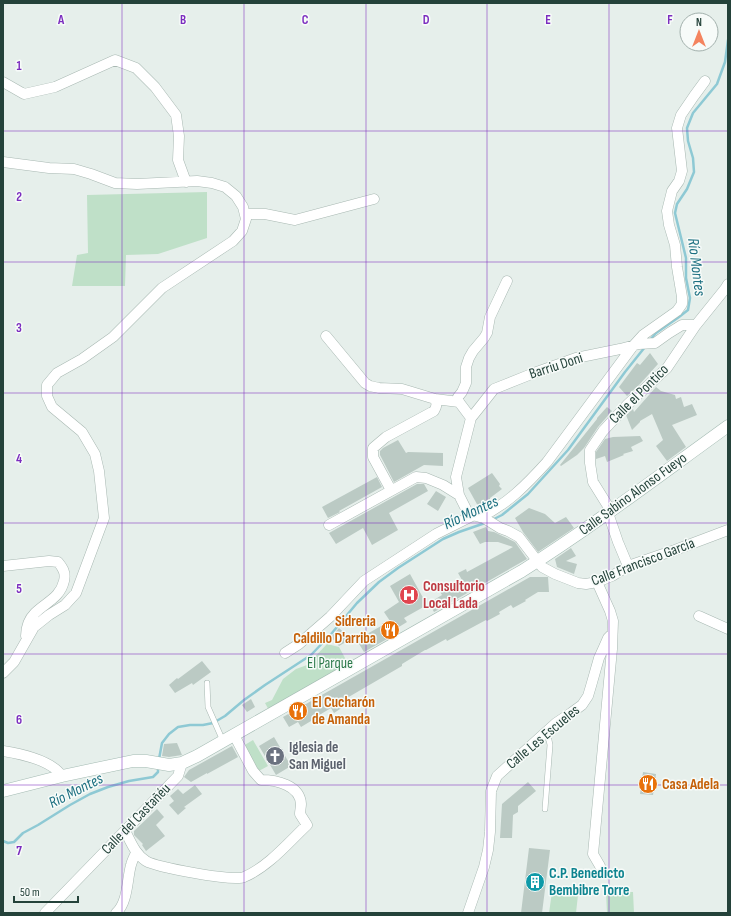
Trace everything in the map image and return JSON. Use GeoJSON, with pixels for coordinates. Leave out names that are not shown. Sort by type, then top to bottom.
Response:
{"type":"FeatureCollection","features":[{"type":"Feature","properties":{"kind":"street"},"geometry":{"type":"LineString","coordinates":[[3,82],[24,94],[55,87],[115,60],[136,68],[155,86],[176,116],[179,136],[178,160],[186,182]]}},
{"type":"Feature","properties":{"kind":"street"},"geometry":{"type":"LineString","coordinates":[[285,654],[330,617],[364,582],[436,534],[492,512],[510,498],[547,462],[643,335],[677,311],[682,304],[682,297],[675,245],[668,225],[667,212],[672,192],[679,181],[682,171],[677,128],[681,116],[705,81]]}},
{"type":"Feature","properties":{"kind":"street"},"geometry":{"type":"LineString","coordinates":[[3,162],[49,168],[74,169],[116,183],[137,184],[197,181],[212,183],[225,188],[236,196],[243,207],[246,219],[242,231],[233,241],[162,288],[113,337],[82,359],[57,373],[47,384],[47,396],[52,407],[82,432],[95,454],[99,471],[104,518],[76,593],[65,605],[34,627],[14,662],[3,673]]}},
{"type":"Feature","properties":{"kind":"street"},"geometry":{"type":"LineString","coordinates":[[245,214],[264,214],[295,220],[374,199]]}},
{"type":"Feature","properties":{"kind":"street"},"geometry":{"type":"LineString","coordinates":[[471,418],[458,397],[466,383],[466,367],[469,358],[487,333],[490,317],[507,281]]}},
{"type":"Feature","properties":{"kind":"street","name":"Calle el Pontico"},"geometry":{"type":"LineString","coordinates":[[628,566],[618,542],[610,512],[594,482],[590,463],[590,450],[603,431],[623,409],[667,368],[696,325],[728,285]]}},
{"type":"Feature","properties":{"kind":"street","name":"Barriu Doni"},"geometry":{"type":"LineString","coordinates":[[538,561],[519,537],[467,512],[460,495],[456,477],[471,418],[494,389],[576,358],[636,345],[656,343],[682,325],[696,325]]}},
{"type":"Feature","properties":{"kind":"street"},"geometry":{"type":"LineString","coordinates":[[326,336],[365,383],[370,386],[402,389],[435,399],[460,402]]}},
{"type":"Feature","properties":{"kind":"street"},"geometry":{"type":"LineString","coordinates":[[391,490],[373,457],[373,448],[386,437],[434,411],[437,407],[435,399]]}},
{"type":"Feature","properties":{"kind":"street","name":"Calle Sabino Alonso Fueyo"},"geometry":{"type":"LineString","coordinates":[[3,791],[62,776],[133,761],[146,761],[169,765],[182,763],[396,644],[522,571],[610,512],[728,426]]}},
{"type":"Feature","properties":{"kind":"street"},"geometry":{"type":"LineString","coordinates":[[329,524],[416,477],[426,478],[443,485],[460,495]]}},
{"type":"Feature","properties":{"kind":"street","name":"Calle Francisco García"},"geometry":{"type":"LineString","coordinates":[[538,561],[542,567],[555,574],[578,583],[586,584],[597,582],[612,576],[628,566],[728,530]]}},
{"type":"Feature","properties":{"kind":"street"},"geometry":{"type":"LineString","coordinates":[[3,566],[58,562],[63,567],[65,576],[62,588],[54,598],[34,614],[29,622],[25,643]]}},
{"type":"Feature","properties":{"kind":"street","name":"Calle Les Escueles"},"geometry":{"type":"LineString","coordinates":[[597,582],[610,610],[613,621],[612,649],[593,854],[600,866]]}},
{"type":"Feature","properties":{"kind":"street"},"geometry":{"type":"LineString","coordinates":[[699,616],[728,630]]}},
{"type":"Feature","properties":{"kind":"street","name":"Calle Les Escueles"},"geometry":{"type":"LineString","coordinates":[[468,913],[484,867],[488,850],[491,791],[497,776],[544,733],[582,705],[588,696],[599,658],[608,638],[612,634]]}},
{"type":"Feature","properties":{"kind":"street"},"geometry":{"type":"LineString","coordinates":[[125,831],[136,853],[146,861],[165,867],[212,876],[243,878],[263,866],[307,825],[300,814],[301,804],[298,795],[294,790],[285,784],[272,780],[261,780],[253,771],[234,735]]}},
{"type":"Feature","properties":{"kind":"street"},"geometry":{"type":"LineString","coordinates":[[3,751],[21,754],[43,762],[58,770],[62,776]]}},
{"type":"Feature","properties":{"kind":"street","name":"Calle del Castañéu"},"geometry":{"type":"LineString","coordinates":[[45,913],[178,776],[182,763]]}},
{"type":"Feature","properties":{"kind":"street"},"geometry":{"type":"LineString","coordinates":[[116,913],[121,909],[127,889],[131,864],[136,853]]}},
{"type":"Feature","properties":{"kind":"lane"},"geometry":{"type":"LineString","coordinates":[[207,683],[208,707],[223,741]]}},
{"type":"Feature","properties":{"kind":"lane"},"geometry":{"type":"LineString","coordinates":[[544,733],[549,740],[550,745],[545,809]]}},
{"type":"Feature","properties":{"kind":"green space"},"geometry":{"type":"Polygon","coordinates":[[[207,192],[207,238],[158,254],[126,255],[125,286],[72,286],[77,255],[88,253],[87,195],[207,192]]]}},
{"type":"Feature","properties":{"kind":"green space","name":"El Parque"},"geometry":{"type":"Polygon","coordinates":[[[327,644],[339,647],[351,669],[271,714],[265,703],[272,700],[283,679],[296,669],[307,665],[327,644]]]}},
{"type":"Feature","properties":{"kind":"green space"},"geometry":{"type":"Polygon","coordinates":[[[253,740],[268,766],[257,772],[243,746],[253,740]]]}},
{"type":"Feature","properties":{"kind":"green space"},"geometry":{"type":"Polygon","coordinates":[[[552,892],[578,895],[576,913],[549,913],[552,892]]]}},
{"type":"Feature","properties":{"kind":"green space"},"geometry":{"type":"Polygon","coordinates":[[[606,892],[633,892],[634,913],[607,913],[606,892]]]}},
{"type":"Feature","properties":{"kind":"building"},"geometry":{"type":"Polygon","coordinates":[[[650,353],[658,364],[627,396],[619,387],[637,363],[640,365],[650,353]]]}},
{"type":"Feature","properties":{"kind":"building"},"geometry":{"type":"Polygon","coordinates":[[[656,387],[661,391],[675,395],[676,399],[681,397],[684,407],[692,404],[697,415],[672,425],[686,447],[667,461],[656,446],[663,440],[652,414],[640,421],[632,430],[626,415],[633,409],[634,412],[656,387]]]}},
{"type":"Feature","properties":{"kind":"building"},"geometry":{"type":"Polygon","coordinates":[[[607,407],[612,411],[598,427],[584,448],[561,466],[560,465],[607,407]]]}},
{"type":"Feature","properties":{"kind":"building"},"geometry":{"type":"Polygon","coordinates":[[[640,436],[643,441],[631,447],[633,451],[607,462],[605,456],[596,459],[596,452],[605,439],[613,437],[640,436]]]}},
{"type":"Feature","properties":{"kind":"building"},"geometry":{"type":"Polygon","coordinates":[[[398,440],[406,453],[443,453],[443,466],[424,465],[394,482],[380,455],[380,451],[398,440]]]}},
{"type":"Feature","properties":{"kind":"building"},"geometry":{"type":"Polygon","coordinates":[[[492,473],[502,489],[490,499],[478,506],[468,488],[492,473]]]}},
{"type":"Feature","properties":{"kind":"building"},"geometry":{"type":"Polygon","coordinates":[[[377,477],[382,487],[328,518],[322,507],[377,477]]]}},
{"type":"Feature","properties":{"kind":"building"},"geometry":{"type":"Polygon","coordinates":[[[417,484],[424,484],[428,491],[389,513],[398,530],[372,545],[363,528],[336,544],[329,533],[417,484]]]}},
{"type":"Feature","properties":{"kind":"building"},"geometry":{"type":"Polygon","coordinates":[[[436,491],[446,497],[438,511],[427,504],[436,491]]]}},
{"type":"Feature","properties":{"kind":"building"},"geometry":{"type":"Polygon","coordinates":[[[529,508],[545,514],[555,523],[566,517],[574,528],[538,552],[523,532],[515,518],[529,508]]]}},
{"type":"Feature","properties":{"kind":"building"},"geometry":{"type":"Polygon","coordinates":[[[486,527],[488,531],[494,532],[515,542],[527,559],[434,612],[429,603],[442,595],[439,590],[449,584],[451,587],[462,580],[458,573],[466,569],[467,572],[513,547],[498,542],[485,542],[480,544],[473,532],[486,527]]]}},
{"type":"Feature","properties":{"kind":"building"},"geometry":{"type":"Polygon","coordinates":[[[571,548],[576,556],[566,561],[577,564],[574,574],[557,567],[555,559],[571,548]]]}},
{"type":"Feature","properties":{"kind":"building"},"geometry":{"type":"Polygon","coordinates":[[[410,574],[427,605],[404,618],[407,622],[394,630],[396,634],[364,652],[356,639],[366,632],[367,634],[390,621],[384,612],[399,602],[390,586],[410,574]]]}},
{"type":"Feature","properties":{"kind":"building"},"geometry":{"type":"Polygon","coordinates":[[[530,577],[548,577],[549,592],[538,592],[513,608],[511,605],[499,612],[500,614],[487,621],[486,620],[447,641],[446,639],[425,650],[402,664],[402,666],[340,702],[343,707],[334,713],[331,708],[301,727],[298,722],[289,727],[283,717],[530,577]]]}},
{"type":"Feature","properties":{"kind":"building"},"geometry":{"type":"Polygon","coordinates":[[[339,628],[351,639],[339,646],[331,637],[339,628]]]}},
{"type":"Feature","properties":{"kind":"building"},"geometry":{"type":"Polygon","coordinates":[[[202,661],[211,672],[193,685],[192,683],[175,693],[169,685],[202,661]]]}},
{"type":"Feature","properties":{"kind":"building"},"geometry":{"type":"Polygon","coordinates":[[[251,699],[255,707],[247,712],[242,705],[251,699]]]}},
{"type":"Feature","properties":{"kind":"building","name":"Iglesia de San Miguel"},"geometry":{"type":"Polygon","coordinates":[[[274,737],[291,766],[276,775],[259,746],[274,737]]]}},
{"type":"Feature","properties":{"kind":"building"},"geometry":{"type":"Polygon","coordinates":[[[177,743],[182,755],[169,757],[162,756],[164,744],[177,743]]]}},
{"type":"Feature","properties":{"kind":"building"},"geometry":{"type":"Polygon","coordinates":[[[232,746],[238,757],[191,782],[184,777],[189,770],[232,746]]]}},
{"type":"Feature","properties":{"kind":"building","name":"Casa Adela"},"geometry":{"type":"Polygon","coordinates":[[[643,772],[656,774],[653,795],[640,794],[643,772]]]}},
{"type":"Feature","properties":{"kind":"building"},"geometry":{"type":"Polygon","coordinates":[[[528,782],[536,791],[518,806],[518,812],[513,815],[512,838],[500,838],[502,804],[528,782]]]}},
{"type":"Feature","properties":{"kind":"building"},"geometry":{"type":"Polygon","coordinates":[[[195,785],[202,794],[184,807],[186,808],[178,815],[169,805],[174,801],[170,796],[178,789],[183,794],[195,785]]]}},
{"type":"Feature","properties":{"kind":"building"},"geometry":{"type":"Polygon","coordinates":[[[157,809],[164,817],[156,825],[165,836],[146,851],[142,845],[143,844],[134,835],[134,831],[157,809]]]}},
{"type":"Feature","properties":{"kind":"building","name":"C.P. Benedicto Bembibre Torre"},"geometry":{"type":"Polygon","coordinates":[[[529,848],[550,850],[542,913],[521,913],[529,848]]]}},
{"type":"Feature","properties":{"kind":"waterway","name":"Río Montes"},"geometry":{"type":"LineString","coordinates":[[650,340],[656,333],[688,310],[690,298],[686,278],[686,258],[675,213],[677,204],[687,189],[694,172],[693,158],[688,141],[687,128],[693,113],[717,84],[725,62],[728,40]]}},
{"type":"Feature","properties":{"kind":"waterway","name":"Río Montes"},"geometry":{"type":"LineString","coordinates":[[492,520],[502,515],[528,494],[568,450],[645,347]]}},
{"type":"Feature","properties":{"kind":"waterway","name":"Río Montes"},"geometry":{"type":"LineString","coordinates":[[159,759],[162,743],[169,734],[178,727],[213,723],[225,716],[265,685],[311,655],[357,603],[379,582],[443,539],[485,523]]}},
{"type":"Feature","properties":{"kind":"waterway","name":"Río Montes"},"geometry":{"type":"LineString","coordinates":[[3,841],[8,843],[14,842],[23,833],[90,794],[129,781],[153,777],[158,772],[158,766]]}},
{"type":"Feature","properties":{"kind":"place","name":"Consultorio Local Lada"},"geometry":{"type":"Point","coordinates":[409,595]}},
{"type":"Feature","properties":{"kind":"place","name":"Sidreria Caldillo D'arriba"},"geometry":{"type":"Point","coordinates":[390,630]}},
{"type":"Feature","properties":{"kind":"place","name":"El Cucharón de Amanda"},"geometry":{"type":"Point","coordinates":[298,711]}},
{"type":"Feature","properties":{"kind":"place","name":"Iglesia de San Miguel"},"geometry":{"type":"Point","coordinates":[275,756]}},
{"type":"Feature","properties":{"kind":"place","name":"Casa Adela"},"geometry":{"type":"Point","coordinates":[648,784]}},
{"type":"Feature","properties":{"kind":"place","name":"C.P. Benedicto Bembibre Torre"},"geometry":{"type":"Point","coordinates":[535,882]}}]}
